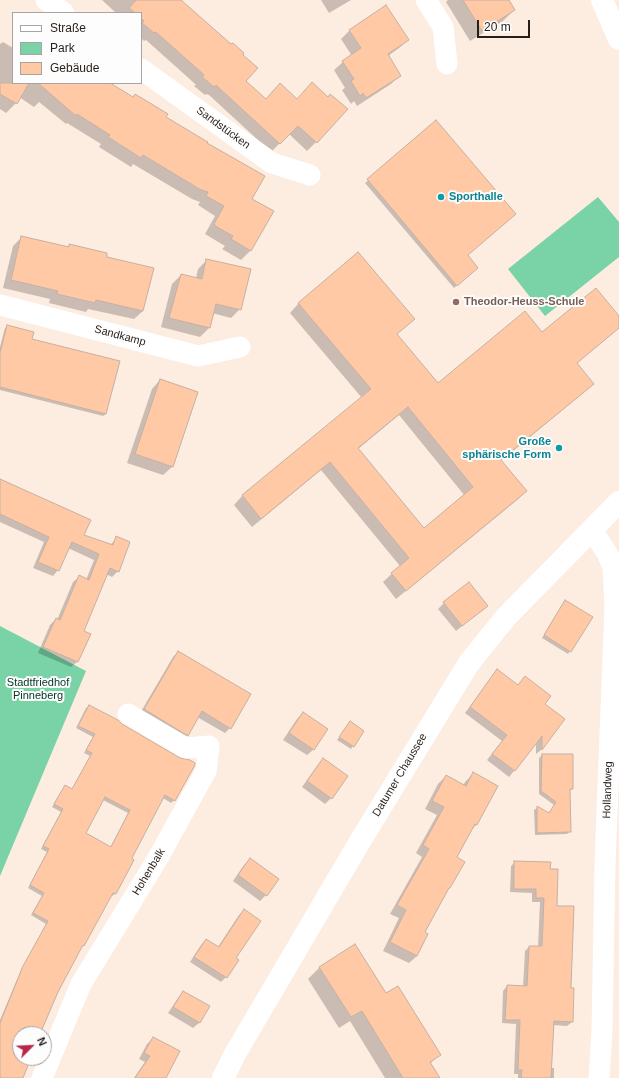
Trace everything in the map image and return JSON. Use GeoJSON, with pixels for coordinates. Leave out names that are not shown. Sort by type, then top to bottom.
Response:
{"type":"FeatureCollection","features":[{"type":"Feature","properties":{"kind":"street"},"geometry":{"type":"LineString","coordinates":[[46,0],[63,12]]}},
{"type":"Feature","properties":{"kind":"street"},"geometry":{"type":"LineString","coordinates":[[426,0],[443,27],[448,64]]}},
{"type":"Feature","properties":{"kind":"street"},"geometry":{"type":"LineString","coordinates":[[602,0],[619,39]]}},
{"type":"Feature","properties":{"kind":"street","name":"Sandstücken"},"geometry":{"type":"LineString","coordinates":[[142,70],[272,163],[310,175]]}},
{"type":"Feature","properties":{"kind":"street","name":"Sandkamp"},"geometry":{"type":"LineString","coordinates":[[0,305],[198,356],[240,347]]}},
{"type":"Feature","properties":{"kind":"street","name":"Datumer Chaussee"},"geometry":{"type":"LineString","coordinates":[[223,1078],[359,843],[469,663],[506,617],[619,502]]}},
{"type":"Feature","properties":{"kind":"street","name":"Hollandweg"},"geometry":{"type":"LineString","coordinates":[[592,530],[607,553],[613,567],[615,606],[605,864],[611,983],[602,1031],[599,1078]]}},
{"type":"Feature","properties":{"kind":"street","name":"Hohenbalk"},"geometry":{"type":"LineString","coordinates":[[42,1078],[81,984],[158,858],[206,771],[210,746],[186,748],[128,714]]}},
{"type":"Feature","properties":{"kind":"green space"},"geometry":{"type":"Polygon","coordinates":[[[598,197],[619,222],[619,257],[545,316],[508,269],[598,197]]]}},
{"type":"Feature","properties":{"kind":"green space","name":"Stadtfriedhof Pinneberg"},"geometry":{"type":"Polygon","coordinates":[[[0,626],[86,671],[0,876],[0,626]]]}},
{"type":"Feature","properties":{"kind":"building"},"geometry":{"type":"Polygon","coordinates":[[[136,0],[181,0],[231,44],[233,43],[244,53],[243,55],[258,68],[246,81],[266,99],[280,83],[297,99],[312,82],[328,97],[330,94],[348,109],[317,143],[298,126],[280,144],[216,85],[214,87],[202,77],[204,75],[202,73],[157,33],[154,33],[142,23],[144,21],[142,19],[142,12],[134,12],[129,8],[136,0]]]}},
{"type":"Feature","properties":{"kind":"building"},"geometry":{"type":"Polygon","coordinates":[[[463,0],[509,0],[515,10],[482,31],[463,0]]]}},
{"type":"Feature","properties":{"kind":"building"},"geometry":{"type":"Polygon","coordinates":[[[386,5],[409,40],[388,54],[401,76],[366,98],[363,93],[360,96],[351,81],[354,79],[342,61],[361,48],[349,30],[386,5]]]}},
{"type":"Feature","properties":{"kind":"building"},"geometry":{"type":"Polygon","coordinates":[[[0,83],[28,84],[17,104],[0,94],[0,83]]]}},
{"type":"Feature","properties":{"kind":"building"},"geometry":{"type":"Polygon","coordinates":[[[39,84],[112,84],[133,97],[135,94],[168,114],[166,117],[208,142],[207,143],[265,176],[252,199],[274,211],[251,251],[231,239],[233,236],[214,224],[224,206],[206,196],[208,192],[201,190],[143,155],[141,158],[108,137],[110,135],[77,114],[76,116],[39,84]]]}},
{"type":"Feature","properties":{"kind":"building","name":"Sporthalle"},"geometry":{"type":"Polygon","coordinates":[[[436,120],[516,214],[468,255],[478,268],[457,286],[367,179],[436,120]]]}},
{"type":"Feature","properties":{"kind":"building"},"geometry":{"type":"Polygon","coordinates":[[[21,236],[69,247],[69,244],[107,253],[107,257],[154,268],[143,311],[96,300],[95,303],[57,294],[58,291],[11,280],[21,236]]]}},
{"type":"Feature","properties":{"kind":"building"},"geometry":{"type":"Polygon","coordinates":[[[358,252],[415,319],[397,334],[438,383],[525,311],[542,332],[596,288],[619,316],[619,328],[577,363],[594,384],[501,460],[527,491],[406,591],[391,573],[409,558],[330,462],[261,519],[242,495],[371,389],[298,303],[358,252]],[[408,407],[358,448],[424,528],[473,487],[408,407]]]}},
{"type":"Feature","properties":{"kind":"building"},"geometry":{"type":"Polygon","coordinates":[[[206,259],[251,269],[241,310],[216,304],[210,328],[169,318],[181,274],[202,279],[206,259]]]}},
{"type":"Feature","properties":{"kind":"building"},"geometry":{"type":"Polygon","coordinates":[[[7,325],[34,332],[32,339],[120,361],[106,414],[0,387],[0,353],[7,325]]]}},
{"type":"Feature","properties":{"kind":"building"},"geometry":{"type":"Polygon","coordinates":[[[160,379],[198,392],[173,467],[135,454],[160,379]]]}},
{"type":"Feature","properties":{"kind":"building"},"geometry":{"type":"Polygon","coordinates":[[[0,479],[91,520],[84,535],[113,545],[116,536],[130,542],[119,572],[110,568],[84,631],[91,634],[78,662],[43,647],[56,618],[60,620],[79,575],[89,580],[99,554],[72,542],[59,571],[38,562],[49,537],[0,514],[0,479]]]}},
{"type":"Feature","properties":{"kind":"building"},"geometry":{"type":"Polygon","coordinates":[[[469,582],[488,606],[462,626],[443,602],[469,582]]]}},
{"type":"Feature","properties":{"kind":"building"},"geometry":{"type":"Polygon","coordinates":[[[565,600],[593,617],[571,652],[544,635],[565,600]]]}},
{"type":"Feature","properties":{"kind":"building"},"geometry":{"type":"Polygon","coordinates":[[[178,651],[251,694],[231,729],[202,711],[188,736],[144,709],[178,651]]]}},
{"type":"Feature","properties":{"kind":"building"},"geometry":{"type":"Polygon","coordinates":[[[497,669],[518,685],[525,676],[551,696],[545,704],[565,719],[542,750],[542,736],[515,771],[492,754],[507,735],[470,707],[497,669]]]}},
{"type":"Feature","properties":{"kind":"building"},"geometry":{"type":"Polygon","coordinates":[[[89,705],[118,720],[122,724],[180,758],[190,760],[195,763],[195,765],[175,801],[165,795],[132,858],[134,860],[116,894],[113,893],[58,992],[43,1026],[12,1026],[12,1066],[28,1066],[23,1078],[0,1078],[0,1023],[23,966],[48,921],[33,913],[44,893],[30,885],[49,849],[43,846],[63,809],[54,804],[65,785],[72,789],[92,753],[86,750],[95,734],[78,726],[89,705]],[[105,797],[86,833],[111,847],[130,810],[105,797]]]}},
{"type":"Feature","properties":{"kind":"building"},"geometry":{"type":"Polygon","coordinates":[[[303,712],[328,729],[314,750],[289,733],[303,712]]]}},
{"type":"Feature","properties":{"kind":"building"},"geometry":{"type":"Polygon","coordinates":[[[350,721],[364,731],[354,747],[339,737],[350,721]]]}},
{"type":"Feature","properties":{"kind":"building"},"geometry":{"type":"Polygon","coordinates":[[[542,754],[573,754],[573,789],[570,789],[571,832],[537,833],[537,806],[549,813],[556,802],[541,791],[542,754]]]}},
{"type":"Feature","properties":{"kind":"building"},"geometry":{"type":"Polygon","coordinates":[[[323,758],[348,776],[332,799],[307,781],[323,758]]]}},
{"type":"Feature","properties":{"kind":"building"},"geometry":{"type":"Polygon","coordinates":[[[473,772],[498,786],[477,825],[475,824],[457,857],[465,862],[425,932],[428,934],[417,956],[390,942],[406,910],[397,905],[429,849],[423,845],[444,807],[432,801],[446,775],[466,786],[473,772]]]}},
{"type":"Feature","properties":{"kind":"building"},"geometry":{"type":"Polygon","coordinates":[[[250,858],[279,879],[267,896],[238,875],[250,858]]]}},
{"type":"Feature","properties":{"kind":"building"},"geometry":{"type":"Polygon","coordinates":[[[514,861],[551,862],[550,869],[558,869],[557,906],[574,906],[571,988],[574,988],[573,1022],[554,1021],[551,1078],[521,1078],[522,1070],[518,1070],[520,1020],[505,1020],[507,985],[527,986],[529,946],[542,946],[544,898],[536,898],[536,889],[514,889],[514,861]]]}},
{"type":"Feature","properties":{"kind":"building"},"geometry":{"type":"Polygon","coordinates":[[[244,909],[261,921],[236,958],[239,960],[227,978],[194,957],[206,939],[219,947],[244,909]]]}},
{"type":"Feature","properties":{"kind":"building"},"geometry":{"type":"Polygon","coordinates":[[[355,944],[386,993],[398,986],[441,1055],[430,1062],[440,1078],[403,1078],[362,1011],[351,1017],[319,967],[355,944]]]}},
{"type":"Feature","properties":{"kind":"building"},"geometry":{"type":"Polygon","coordinates":[[[183,991],[210,1006],[200,1023],[173,1007],[183,991]]]}},
{"type":"Feature","properties":{"kind":"building"},"geometry":{"type":"Polygon","coordinates":[[[153,1037],[180,1051],[166,1078],[135,1078],[150,1056],[144,1053],[153,1037]]]}},
{"type":"Feature","properties":{"kind":"place","name":"Sporthalle"},"geometry":{"type":"Point","coordinates":[441,197]}},
{"type":"Feature","properties":{"kind":"place","name":"Theodor-Heuss-Schule"},"geometry":{"type":"Point","coordinates":[456,302]}},
{"type":"Feature","properties":{"kind":"place","name":"Große sphärische Form"},"geometry":{"type":"Point","coordinates":[559,448]}}]}
